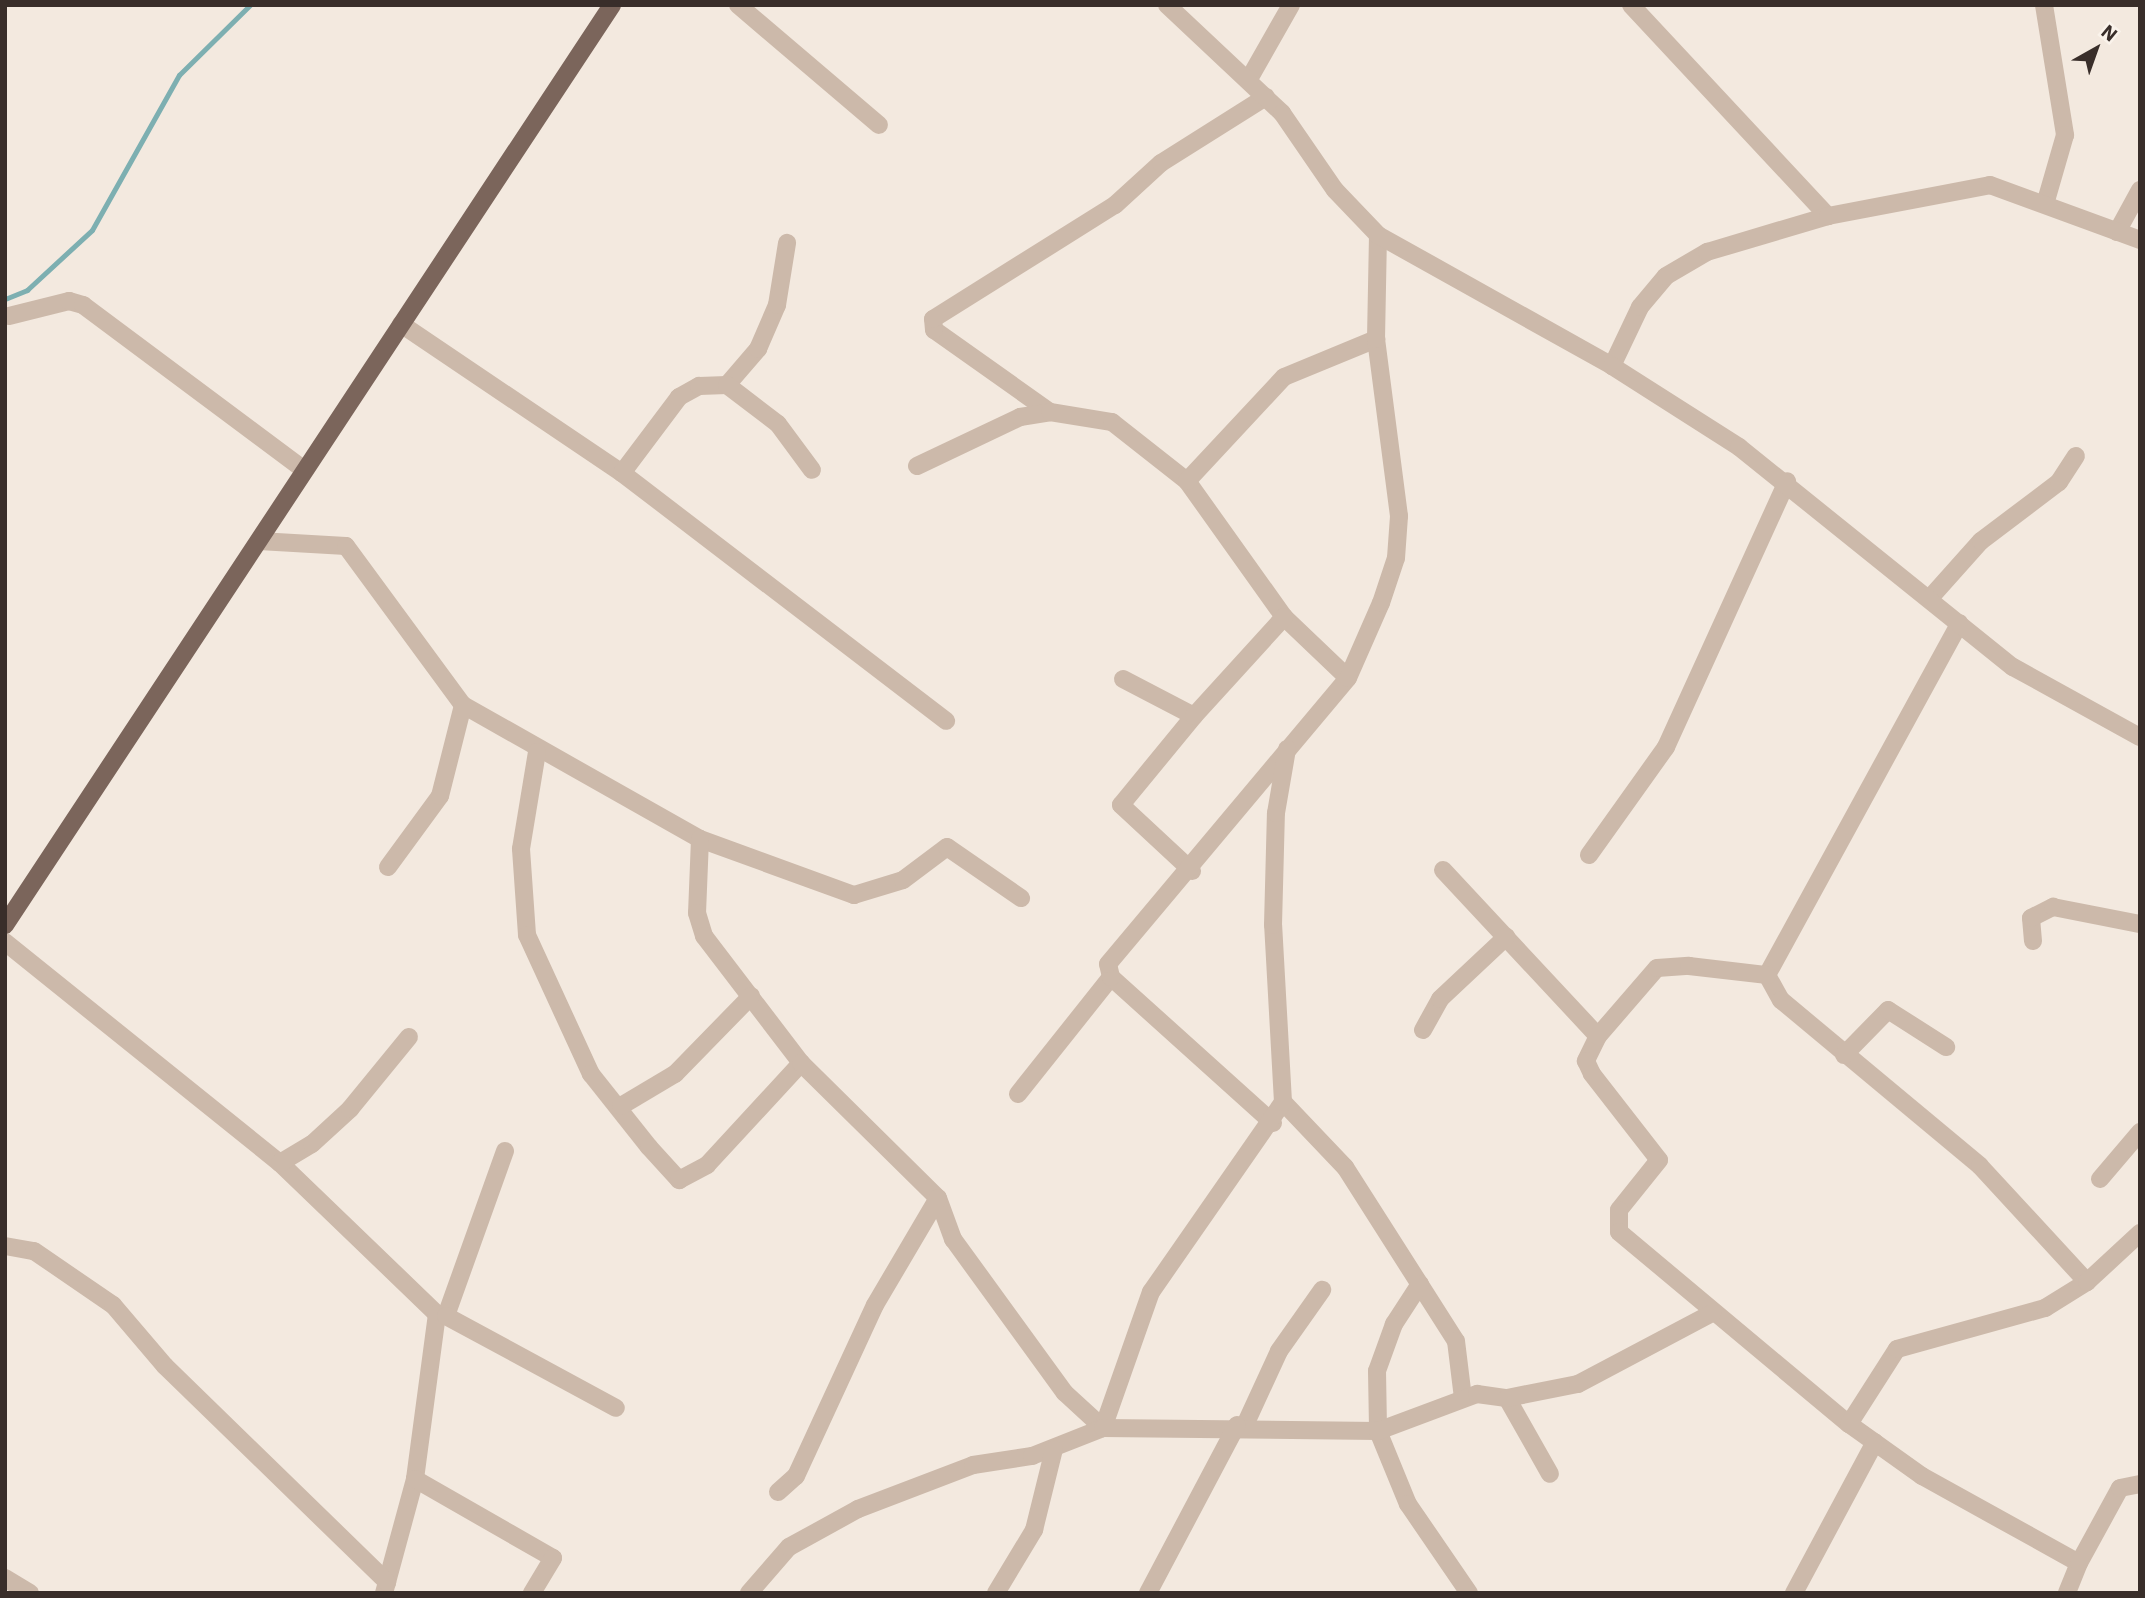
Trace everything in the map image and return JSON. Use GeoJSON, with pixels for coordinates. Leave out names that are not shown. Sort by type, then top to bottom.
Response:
{"type":"FeatureCollection","features":[{"type":"Feature","properties":{"kind":"main road"},"geometry":{"type":"LineString","coordinates":[[5,925],[612,5]]}},
{"type":"Feature","properties":{"kind":"street"},"geometry":{"type":"LineString","coordinates":[[738,5],[879,125]]}},
{"type":"Feature","properties":{"kind":"street"},"geometry":{"type":"LineString","coordinates":[[1167,5],[1266,97],[1335,190],[1378,235],[1612,366],[1787,481],[2013,667],[2140,737]]}},
{"type":"Feature","properties":{"kind":"street"},"geometry":{"type":"LineString","coordinates":[[1249,79],[1291,5]]}},
{"type":"Feature","properties":{"kind":"street"},"geometry":{"type":"LineString","coordinates":[[2044,5],[2065,135],[2046,201]]}},
{"type":"Feature","properties":{"kind":"street"},"geometry":{"type":"LineString","coordinates":[[1638,8],[1828,216]]}},
{"type":"Feature","properties":{"kind":"street"},"geometry":{"type":"LineString","coordinates":[[1050,412],[934,330],[933,318],[1115,205],[1161,163],[1266,97]]}},
{"type":"Feature","properties":{"kind":"street"},"geometry":{"type":"LineString","coordinates":[[1612,366],[1640,307],[1666,276],[1707,252],[1828,216],[1961,186],[1990,185],[2046,201],[2140,240]]}},
{"type":"Feature","properties":{"kind":"street"},"geometry":{"type":"LineString","coordinates":[[2117,232],[2140,190]]}},
{"type":"Feature","properties":{"kind":"street"},"geometry":{"type":"LineString","coordinates":[[1018,1094],[1111,977],[1114,955],[1192,871],[1288,746],[1348,678],[1396,558],[1397,489],[1376,339],[1378,235]]}},
{"type":"Feature","properties":{"kind":"street"},"geometry":{"type":"LineString","coordinates":[[727,385],[758,349],[777,304],[787,243]]}},
{"type":"Feature","properties":{"kind":"street"},"geometry":{"type":"LineString","coordinates":[[9,316],[69,301],[83,305],[304,470]]}},
{"type":"Feature","properties":{"kind":"street"},"geometry":{"type":"LineString","coordinates":[[401,324],[622,473],[946,721]]}},
{"type":"Feature","properties":{"kind":"street"},"geometry":{"type":"LineString","coordinates":[[1187,481],[1284,377],[1376,339]]}},
{"type":"Feature","properties":{"kind":"street"},"geometry":{"type":"LineString","coordinates":[[622,473],[679,397],[699,386],[727,385],[778,424],[812,470]]}},
{"type":"Feature","properties":{"kind":"street"},"geometry":{"type":"LineString","coordinates":[[917,466],[1020,417],[1050,412],[1112,422],[1187,481],[1284,617],[1348,678]]}},
{"type":"Feature","properties":{"kind":"street"},"geometry":{"type":"LineString","coordinates":[[1930,598],[1981,541],[2059,482],[2076,456]]}},
{"type":"Feature","properties":{"kind":"street"},"geometry":{"type":"LineString","coordinates":[[1589,855],[1665,747],[1787,481]]}},
{"type":"Feature","properties":{"kind":"street"},"geometry":{"type":"LineString","coordinates":[[259,541],[346,546],[463,705],[537,751],[700,839],[854,895],[904,880],[947,847],[1021,898]]}},
{"type":"Feature","properties":{"kind":"street"},"geometry":{"type":"LineString","coordinates":[[1192,871],[1121,805],[1194,716],[1284,617]]}},
{"type":"Feature","properties":{"kind":"street"},"geometry":{"type":"LineString","coordinates":[[1766,975],[1960,622]]}},
{"type":"Feature","properties":{"kind":"street"},"geometry":{"type":"LineString","coordinates":[[1123,679],[1194,716]]}},
{"type":"Feature","properties":{"kind":"street"},"geometry":{"type":"LineString","coordinates":[[388,867],[440,796],[463,705]]}},
{"type":"Feature","properties":{"kind":"street"},"geometry":{"type":"LineString","coordinates":[[1103,1428],[1151,1292],[1191,1227],[1273,1123],[1283,1102],[1273,925],[1276,813],[1288,746]]}},
{"type":"Feature","properties":{"kind":"street"},"geometry":{"type":"LineString","coordinates":[[537,751],[521,849],[527,934],[591,1074],[621,1106],[679,1180],[726,1149],[758,1104],[801,1063]]}},
{"type":"Feature","properties":{"kind":"street"},"geometry":{"type":"LineString","coordinates":[[700,839],[697,913],[704,936],[801,1063],[938,1198],[953,1239],[1065,1393],[1103,1428]]}},
{"type":"Feature","properties":{"kind":"street"},"geometry":{"type":"LineString","coordinates":[[1443,870],[1598,1036]]}},
{"type":"Feature","properties":{"kind":"street"},"geometry":{"type":"LineString","coordinates":[[2033,942],[2031,918],[2053,907],[2140,924]]}},
{"type":"Feature","properties":{"kind":"street"},"geometry":{"type":"LineString","coordinates":[[1423,1030],[1440,999],[1506,937]]}},
{"type":"Feature","properties":{"kind":"street"},"geometry":{"type":"LineString","coordinates":[[5,942],[280,1163],[442,1315],[616,1408]]}},
{"type":"Feature","properties":{"kind":"street"},"geometry":{"type":"LineString","coordinates":[[1766,975],[1689,965],[1657,968],[1598,1036],[1586,1061],[1592,1074],[1659,1160],[1619,1210],[1619,1232],[1849,1424],[1978,1509],[2079,1563]]}},
{"type":"Feature","properties":{"kind":"street"},"geometry":{"type":"LineString","coordinates":[[1766,975],[1781,1000],[1980,1166],[2087,1282]]}},
{"type":"Feature","properties":{"kind":"street"},"geometry":{"type":"LineString","coordinates":[[1111,977],[1273,1123]]}},
{"type":"Feature","properties":{"kind":"street"},"geometry":{"type":"LineString","coordinates":[[621,1106],[675,1074],[751,996]]}},
{"type":"Feature","properties":{"kind":"street"},"geometry":{"type":"LineString","coordinates":[[1844,1055],[1888,1010],[1946,1047]]}},
{"type":"Feature","properties":{"kind":"street"},"geometry":{"type":"LineString","coordinates":[[280,1163],[312,1144],[350,1109],[409,1037]]}},
{"type":"Feature","properties":{"kind":"street"},"geometry":{"type":"LineString","coordinates":[[1283,1102],[1345,1167],[1456,1341],[1463,1398]]}},
{"type":"Feature","properties":{"kind":"street"},"geometry":{"type":"LineString","coordinates":[[2100,1179],[2140,1132]]}},
{"type":"Feature","properties":{"kind":"street"},"geometry":{"type":"LineString","coordinates":[[5,1246],[34,1251],[113,1306],[385,1587],[415,1479],[442,1315],[505,1151]]}},
{"type":"Feature","properties":{"kind":"street"},"geometry":{"type":"LineString","coordinates":[[778,1492],[796,1476],[875,1305],[938,1198]]}},
{"type":"Feature","properties":{"kind":"street"},"geometry":{"type":"LineString","coordinates":[[1849,1424],[1897,1349],[2045,1308],[2087,1282],[2140,1233]]}},
{"type":"Feature","properties":{"kind":"street"},"geometry":{"type":"LineString","coordinates":[[1420,1284],[1394,1324],[1377,1371],[1378,1431],[1408,1504],[1469,1593]]}},
{"type":"Feature","properties":{"kind":"street"},"geometry":{"type":"LineString","coordinates":[[1148,1593],[1279,1351],[1322,1290]]}},
{"type":"Feature","properties":{"kind":"street"},"geometry":{"type":"LineString","coordinates":[[748,1593],[789,1547],[858,1509],[972,1465],[1054,1449],[1103,1428],[1241,1425],[1378,1431],[1463,1398],[1507,1398],[1578,1384],[1712,1312]]}},
{"type":"Feature","properties":{"kind":"street"},"geometry":{"type":"LineString","coordinates":[[1507,1398],[1550,1474]]}},
{"type":"Feature","properties":{"kind":"street"},"geometry":{"type":"LineString","coordinates":[[1794,1593],[1875,1442]]}},
{"type":"Feature","properties":{"kind":"street"},"geometry":{"type":"LineString","coordinates":[[996,1593],[1034,1530],[1054,1449]]}},
{"type":"Feature","properties":{"kind":"street"},"geometry":{"type":"LineString","coordinates":[[415,1479],[553,1558],[532,1593]]}},
{"type":"Feature","properties":{"kind":"street"},"geometry":{"type":"LineString","coordinates":[[2067,1593],[2079,1563],[2120,1488],[2140,1484]]}},
{"type":"Feature","properties":{"kind":"street"},"geometry":{"type":"LineString","coordinates":[[5,1578],[30,1593]]}},
{"type":"Feature","properties":{"kind":"waterway"},"geometry":{"type":"LineString","coordinates":[[5,299],[27,290],[92,230],[179,75],[250,5]]}}]}
